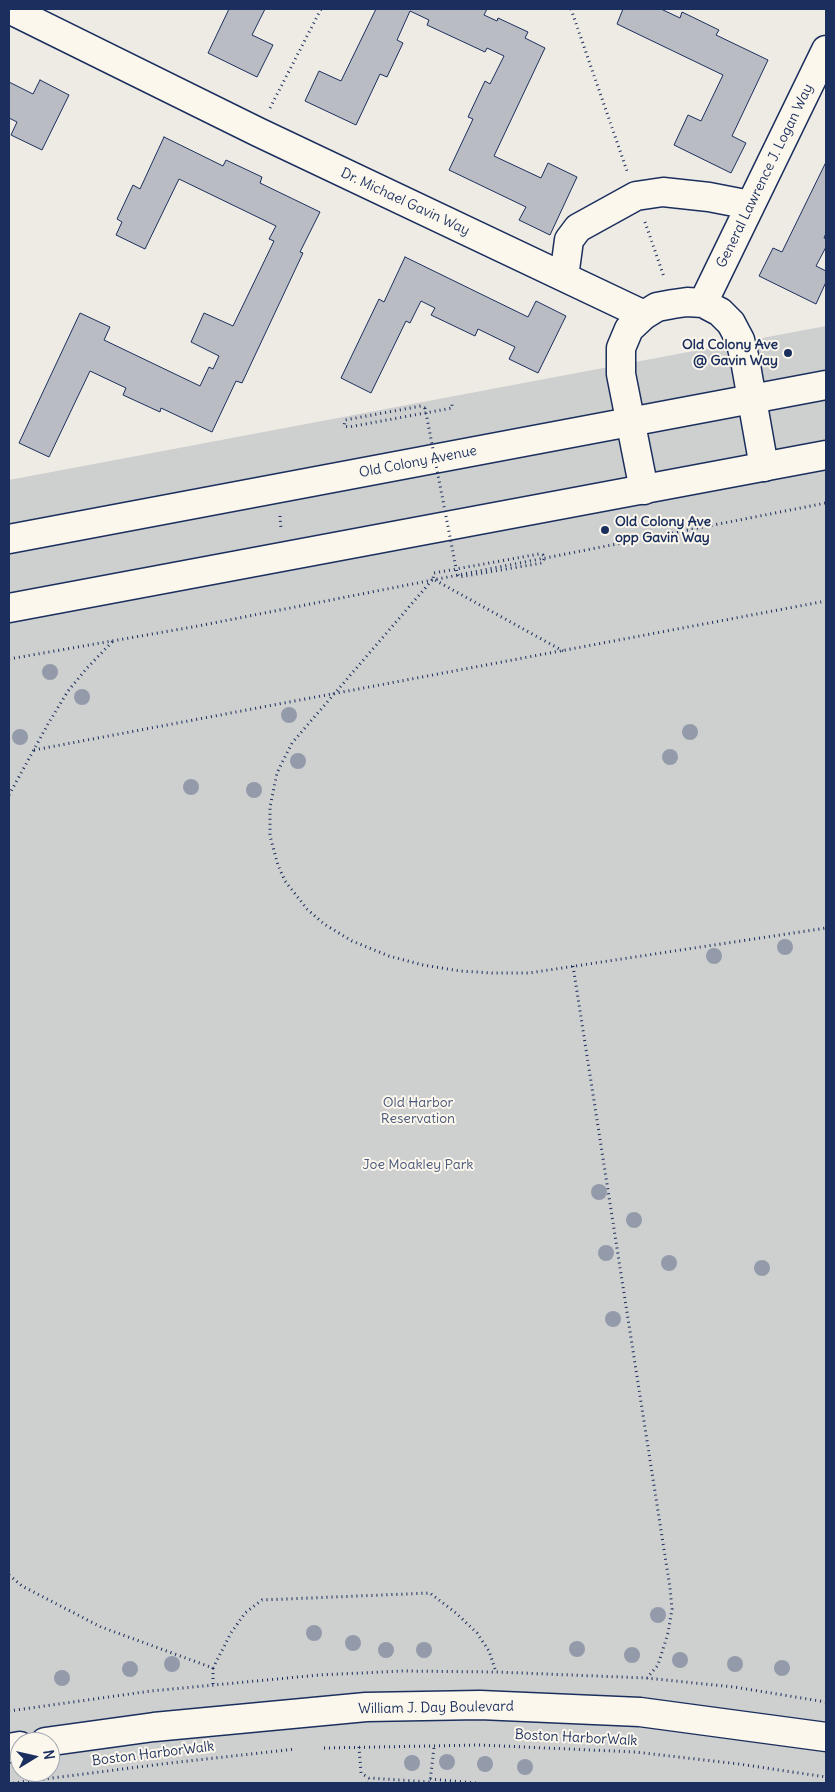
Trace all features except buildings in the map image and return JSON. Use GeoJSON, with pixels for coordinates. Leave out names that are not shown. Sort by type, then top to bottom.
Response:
{"type":"FeatureCollection","features":[{"type":"Feature","properties":{"kind":"main road","name":"Dr. Michael Gavin Way"},"geometry":{"type":"LineString","coordinates":[[9,9],[258,132],[644,314]]}},
{"type":"Feature","properties":{"kind":"main road","name":"General Lawrence J. Logan Way"},"geometry":{"type":"LineString","coordinates":[[703,303],[826,50]]}},
{"type":"Feature","properties":{"kind":"main road"},"geometry":{"type":"LineString","coordinates":[[564,277],[569,240],[578,228],[636,196],[663,192],[709,197],[750,205]]}},
{"type":"Feature","properties":{"kind":"main road"},"geometry":{"type":"LineString","coordinates":[[644,490],[620,368],[621,348],[629,329],[644,314],[657,307],[687,302],[703,303],[720,312],[731,323],[740,340],[753,399],[764,466]]}},
{"type":"Feature","properties":{"kind":"main road","name":"Old Colony Avenue"},"geometry":{"type":"LineString","coordinates":[[9,539],[826,385]]}},
{"type":"Feature","properties":{"kind":"main road"},"geometry":{"type":"LineString","coordinates":[[9,608],[826,455]]}},
{"type":"Feature","properties":{"kind":"main road","name":"William J. Day Boulevard"},"geometry":{"type":"LineString","coordinates":[[60,1740],[170,1726],[366,1708],[480,1705],[640,1712],[826,1737]]}},
{"type":"Feature","properties":{"kind":"path"},"geometry":{"type":"LineString","coordinates":[[258,132],[321,9]]}},
{"type":"Feature","properties":{"kind":"path"},"geometry":{"type":"LineString","coordinates":[[571,9],[673,304]]}},
{"type":"Feature","properties":{"kind":"path"},"geometry":{"type":"LineString","coordinates":[[452,403],[452,408],[433,411],[424,413],[405,417],[368,424],[344,426],[345,420],[421,406],[425,408],[427,418],[428,427],[434,456],[455,563],[457,573],[459,577],[542,563],[544,559],[541,554],[482,564],[463,568],[453,570],[434,573],[433,579],[292,743],[277,773],[270,807],[270,836],[278,865],[294,896],[306,910],[324,924],[352,941],[389,956],[460,972],[529,973],[826,928]]}},
{"type":"Feature","properties":{"kind":"path"},"geometry":{"type":"LineString","coordinates":[[9,659],[198,626],[826,503]]}},
{"type":"Feature","properties":{"kind":"path"},"geometry":{"type":"LineString","coordinates":[[279,510],[282,534]]}},
{"type":"Feature","properties":{"kind":"path"},"geometry":{"type":"LineString","coordinates":[[433,579],[563,651]]}},
{"type":"Feature","properties":{"kind":"path"},"geometry":{"type":"LineString","coordinates":[[34,750],[826,601]]}},
{"type":"Feature","properties":{"kind":"path"},"geometry":{"type":"LineString","coordinates":[[9,795],[73,683],[114,641]]}},
{"type":"Feature","properties":{"kind":"path"},"geometry":{"type":"LineString","coordinates":[[573,966],[670,1588],[672,1610],[668,1633],[658,1665],[646,1678]]}},
{"type":"Feature","properties":{"kind":"path"},"geometry":{"type":"LineString","coordinates":[[9,1575],[30,1590],[101,1626],[213,1668]]}},
{"type":"Feature","properties":{"kind":"path"},"geometry":{"type":"LineString","coordinates":[[213,1684],[213,1668],[231,1633],[245,1613],[262,1600],[430,1593],[456,1613],[477,1633],[489,1650],[496,1672]]}},
{"type":"Feature","properties":{"kind":"path","name":"Boston HarborWalk"},"geometry":{"type":"LineString","coordinates":[[324,1748],[480,1745],[635,1752],[739,1764],[826,1777]]}},
{"type":"Feature","properties":{"kind":"path"},"geometry":{"type":"LineString","coordinates":[[359,1747],[361,1774],[369,1778],[476,1783]]}},
{"type":"Feature","properties":{"kind":"path"},"geometry":{"type":"LineString","coordinates":[[430,1780],[434,1747]]}},
{"type":"Feature","properties":{"kind":"path","name":"Boston HarborWalk"},"geometry":{"type":"LineString","coordinates":[[13,1783],[170,1763],[296,1750]]}},
{"type":"Feature","properties":{"kind":"path"},"geometry":{"type":"LineString","coordinates":[[368,1783],[369,1778]]}},
{"type":"Feature","properties":{"kind":"green space","name":"Old Harbor Reservation"},"geometry":{"type":"Polygon","coordinates":[[[826,326],[826,1783],[9,1783],[9,480],[826,326]]]}},
{"type":"Feature","properties":{"kind":"place","name":"Old Colony Ave @ Gavin Way"},"geometry":{"type":"Point","coordinates":[788,353]}},
{"type":"Feature","properties":{"kind":"place","name":"Old Colony Ave opp Gavin Way"},"geometry":{"type":"Point","coordinates":[605,530]}},
{"type":"Feature","properties":{"kind":"park label","name":"Joe Moakley Park"},"geometry":{"type":"Point","coordinates":[418,1165]}}]}
